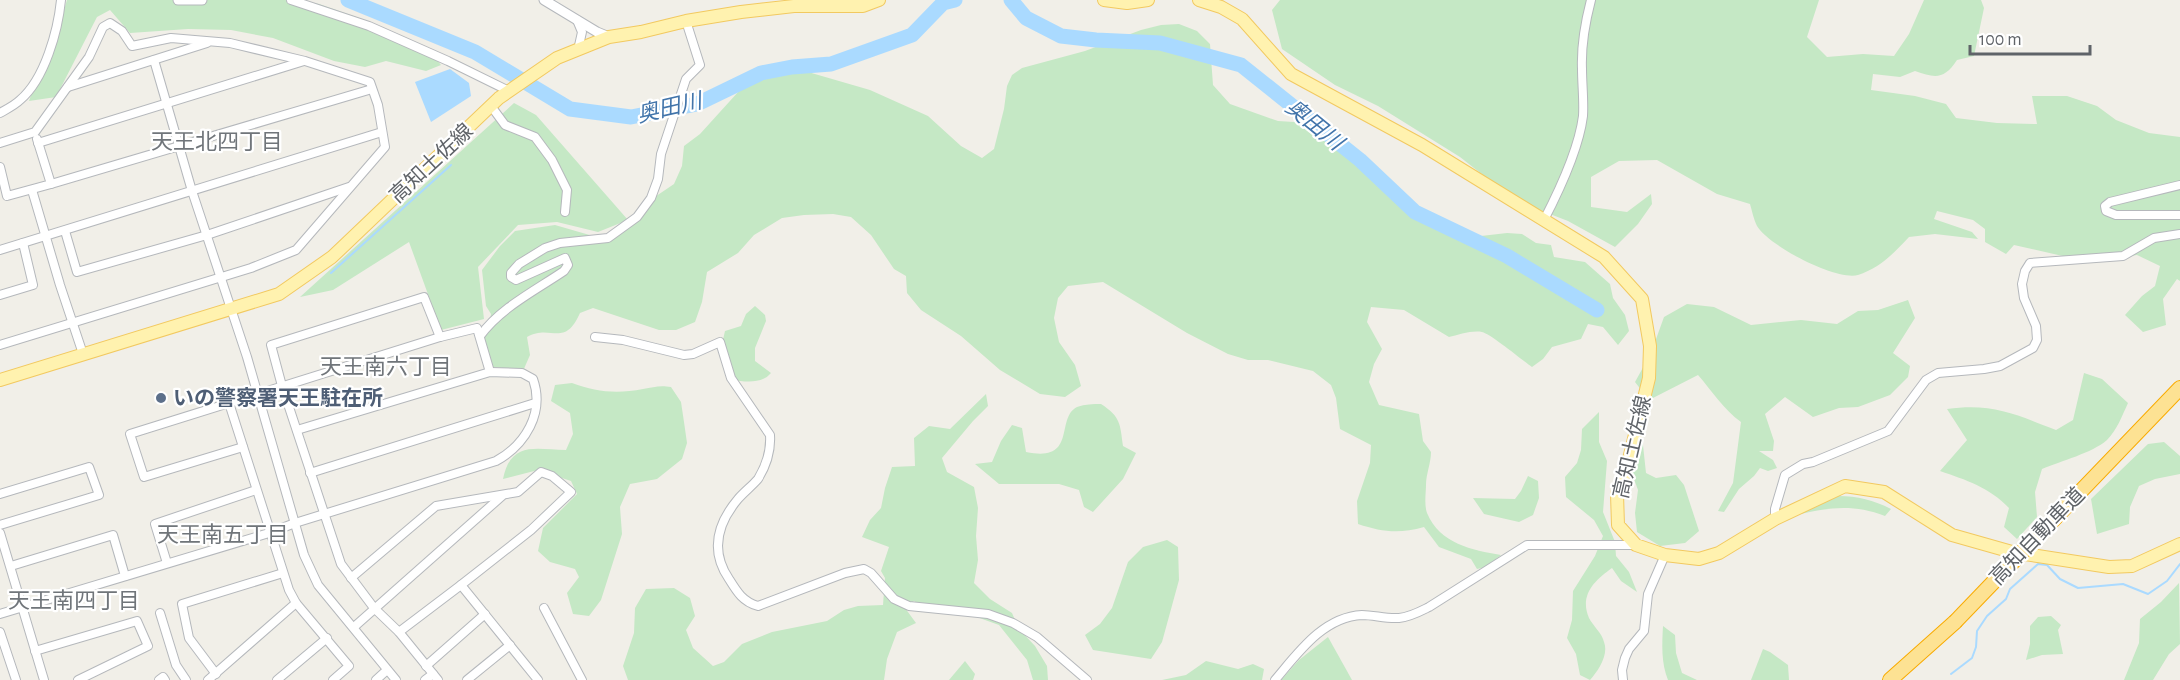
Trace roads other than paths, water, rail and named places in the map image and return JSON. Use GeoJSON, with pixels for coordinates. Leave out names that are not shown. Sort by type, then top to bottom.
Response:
{"type":"FeatureCollection","features":[{"type":"Feature","properties":{"kind":"highway","name":"高知自動車道"},"geometry":{"type":"LineString","coordinates":[[1890,680],[1955,622],[2180,388]]}},
{"type":"Feature","properties":{"kind":"main road","name":"高知土佐線"},"geometry":{"type":"LineString","coordinates":[[0,380],[279,294],[332,257],[491,106],[557,58],[609,37],[686,21],[794,6],[863,6],[879,0]]}},
{"type":"Feature","properties":{"kind":"main road"},"geometry":{"type":"LineString","coordinates":[[1104,0],[1127,3],[1148,0]]}},
{"type":"Feature","properties":{"kind":"main road","name":"高知土佐線"},"geometry":{"type":"LineString","coordinates":[[1199,0],[1221,7],[1242,19],[1291,74],[1422,145],[1604,257],[1642,299],[1650,346],[1649,378],[1629,459],[1617,494],[1618,525],[1636,545]]}},
{"type":"Feature","properties":{"kind":"main road"},"geometry":{"type":"LineString","coordinates":[[1636,545],[1665,555],[1699,560],[1719,553],[1775,519],[1845,486],[1884,492],[1952,536],[2012,552],[2109,567],[2132,566],[2180,544]]}},
{"type":"Feature","properties":{"kind":"street"},"geometry":{"type":"LineString","coordinates":[[0,113],[20,101],[38,76],[50,51],[59,20],[61,0]]}},
{"type":"Feature","properties":{"kind":"street"},"geometry":{"type":"LineString","coordinates":[[178,0],[202,0]]}},
{"type":"Feature","properties":{"kind":"street"},"geometry":{"type":"LineString","coordinates":[[291,0],[369,26],[512,89]]}},
{"type":"Feature","properties":{"kind":"street"},"geometry":{"type":"LineString","coordinates":[[544,0],[609,37]]}},
{"type":"Feature","properties":{"kind":"street"},"geometry":{"type":"LineString","coordinates":[[1544,220],[1558,193],[1583,115],[1581,66],[1584,30],[1591,0]]}},
{"type":"Feature","properties":{"kind":"street"},"geometry":{"type":"LineString","coordinates":[[577,20],[582,32],[578,50]]}},
{"type":"Feature","properties":{"kind":"street"},"geometry":{"type":"LineString","coordinates":[[480,336],[505,311],[564,271],[568,265],[565,258],[516,280],[511,277],[511,273],[519,264],[545,248],[560,243],[608,238],[637,216],[651,198],[658,179],[661,154],[678,100],[686,79],[700,65],[686,21]]}},
{"type":"Feature","properties":{"kind":"street"},"geometry":{"type":"LineString","coordinates":[[0,143],[35,132],[89,57],[103,27],[110,23],[122,31],[132,46],[171,38],[230,43],[305,61],[370,82],[378,105],[384,147],[296,250],[251,268],[0,345]]}},
{"type":"Feature","properties":{"kind":"street"},"geometry":{"type":"LineString","coordinates":[[68,87],[212,42]]}},
{"type":"Feature","properties":{"kind":"street"},"geometry":{"type":"LineString","coordinates":[[154,60],[192,191],[257,393],[304,555],[318,585],[396,680]]}},
{"type":"Feature","properties":{"kind":"street"},"geometry":{"type":"LineString","coordinates":[[38,143],[305,61]]}},
{"type":"Feature","properties":{"kind":"street"},"geometry":{"type":"LineString","coordinates":[[0,167],[3,198],[372,89]]}},
{"type":"Feature","properties":{"kind":"street"},"geometry":{"type":"LineString","coordinates":[[491,106],[505,125],[535,137],[552,160],[567,190],[565,212]]}},
{"type":"Feature","properties":{"kind":"street"},"geometry":{"type":"LineString","coordinates":[[35,132],[51,184]]}},
{"type":"Feature","properties":{"kind":"street"},"geometry":{"type":"LineString","coordinates":[[0,250],[382,132]]}},
{"type":"Feature","properties":{"kind":"street"},"geometry":{"type":"LineString","coordinates":[[2180,185],[2110,202],[2105,206],[2106,211],[2116,215],[2180,215]]}},
{"type":"Feature","properties":{"kind":"street"},"geometry":{"type":"LineString","coordinates":[[65,231],[77,272],[207,235],[350,187]]}},
{"type":"Feature","properties":{"kind":"street"},"geometry":{"type":"LineString","coordinates":[[33,190],[45,237],[83,354]]}},
{"type":"Feature","properties":{"kind":"street"},"geometry":{"type":"LineString","coordinates":[[1775,519],[1775,509],[1785,475],[1803,464],[1888,430],[1926,380],[1938,373],[2000,366],[2033,348],[2037,340],[2036,326],[2024,298],[2022,284],[2025,271],[2030,263],[2122,256],[2154,238],[2180,234]]}},
{"type":"Feature","properties":{"kind":"street"},"geometry":{"type":"LineString","coordinates":[[0,295],[33,285],[23,243]]}},
{"type":"Feature","properties":{"kind":"street"},"geometry":{"type":"LineString","coordinates":[[425,680],[435,677],[399,632],[374,608],[341,564],[282,386],[272,345],[424,297],[440,337]]}},
{"type":"Feature","properties":{"kind":"street"},"geometry":{"type":"LineString","coordinates":[[243,447],[144,477],[130,434],[440,337],[477,328],[490,372]]}},
{"type":"Feature","properties":{"kind":"street"},"geometry":{"type":"LineString","coordinates":[[595,337],[623,340],[684,355],[693,354],[720,342],[731,378],[770,435],[771,446],[758,479],[738,499],[726,516],[719,534],[717,555],[721,567],[747,603],[758,606],[845,573],[864,569],[871,573],[894,599],[909,606],[988,614],[1013,623],[1037,637],[1087,680]]}},
{"type":"Feature","properties":{"kind":"street"},"geometry":{"type":"LineString","coordinates":[[0,614],[269,533],[496,461],[510,453],[528,432],[536,395],[533,379],[522,373],[490,372],[297,430]]}},
{"type":"Feature","properties":{"kind":"street"},"geometry":{"type":"LineString","coordinates":[[229,403],[289,590],[296,603],[350,666],[333,680]]}},
{"type":"Feature","properties":{"kind":"street"},"geometry":{"type":"LineString","coordinates":[[310,473],[535,404]]}},
{"type":"Feature","properties":{"kind":"street"},"geometry":{"type":"LineString","coordinates":[[0,494],[89,467],[99,495],[0,525]]}},
{"type":"Feature","properties":{"kind":"street"},"geometry":{"type":"LineString","coordinates":[[351,578],[436,506],[518,492],[541,472],[552,476],[571,492],[531,530],[399,632]]}},
{"type":"Feature","properties":{"kind":"street"},"geometry":{"type":"LineString","coordinates":[[166,563],[155,524],[256,490]]}},
{"type":"Feature","properties":{"kind":"street"},"geometry":{"type":"LineString","coordinates":[[354,627],[503,495]]}},
{"type":"Feature","properties":{"kind":"street"},"geometry":{"type":"LineString","coordinates":[[0,533],[44,680]]}},
{"type":"Feature","properties":{"kind":"street"},"geometry":{"type":"LineString","coordinates":[[11,566],[113,535],[125,576]]}},
{"type":"Feature","properties":{"kind":"street"},"geometry":{"type":"LineString","coordinates":[[1275,680],[1332,622],[1363,615],[1399,618],[1412,615],[1429,607],[1527,545],[1636,545]]}},
{"type":"Feature","properties":{"kind":"street"},"geometry":{"type":"LineString","coordinates":[[1623,680],[1622,670],[1625,658],[1629,649],[1644,631],[1648,594],[1665,555]]}},
{"type":"Feature","properties":{"kind":"street"},"geometry":{"type":"LineString","coordinates":[[216,674],[189,638],[182,604],[283,573]]}},
{"type":"Feature","properties":{"kind":"street"},"geometry":{"type":"LineString","coordinates":[[461,585],[536,677],[526,680]]}},
{"type":"Feature","properties":{"kind":"street"},"geometry":{"type":"LineString","coordinates":[[208,680],[296,603]]}},
{"type":"Feature","properties":{"kind":"street"},"geometry":{"type":"LineString","coordinates":[[544,608],[582,680]]}},
{"type":"Feature","properties":{"kind":"street"},"geometry":{"type":"LineString","coordinates":[[160,613],[176,664],[186,680]]}},
{"type":"Feature","properties":{"kind":"street"},"geometry":{"type":"LineString","coordinates":[[426,666],[485,614]]}},
{"type":"Feature","properties":{"kind":"street"},"geometry":{"type":"LineString","coordinates":[[35,651],[137,621],[148,646],[78,680]]}},
{"type":"Feature","properties":{"kind":"street"},"geometry":{"type":"LineString","coordinates":[[0,632],[16,680]]}},
{"type":"Feature","properties":{"kind":"street"},"geometry":{"type":"LineString","coordinates":[[277,680],[327,638]]}},
{"type":"Feature","properties":{"kind":"street"},"geometry":{"type":"LineString","coordinates":[[467,680],[510,645]]}},
{"type":"Feature","properties":{"kind":"street"},"geometry":{"type":"LineString","coordinates":[[376,680],[387,670]]}},
{"type":"Feature","properties":{"kind":"street"},"geometry":{"type":"LineString","coordinates":[[159,680],[163,677],[165,680]]}},
{"type":"Feature","properties":{"kind":"water"},"geometry":{"type":"Polygon","coordinates":[[[450,69],[469,83],[471,96],[431,122],[415,82],[450,69]]]}},
{"type":"Feature","properties":{"kind":"waterway","name":"奥田川"},"geometry":{"type":"LineString","coordinates":[[348,0],[475,52],[570,109],[631,117],[697,104],[761,73],[792,67],[831,64],[912,35],[943,3],[955,0]]}},
{"type":"Feature","properties":{"kind":"waterway","name":"奥田川"},"geometry":{"type":"LineString","coordinates":[[1011,0],[1026,18],[1061,36],[1160,43],[1241,65],[1360,160],[1415,212],[1507,256],[1597,310]]}},
{"type":"Feature","properties":{"kind":"waterway"},"geometry":{"type":"LineString","coordinates":[[331,273],[451,165]]}},
{"type":"Feature","properties":{"kind":"waterway"},"geometry":{"type":"LineString","coordinates":[[1951,674],[1972,658],[1976,647],[1977,631],[1987,616],[2006,599],[2010,589],[2038,564],[2047,565],[2060,579],[2078,588],[2123,584],[2148,594],[2167,581],[2180,564]]}},
{"type":"Feature","properties":{"kind":"place","name":"いの警察署天王駐在所"},"geometry":{"type":"Point","coordinates":[161,398]}},
{"type":"Feature","properties":{"kind":"district","name":"天王北四丁目"},"geometry":{"type":"Point","coordinates":[217,141]}},
{"type":"Feature","properties":{"kind":"district","name":"天王南六丁目"},"geometry":{"type":"Point","coordinates":[386,366]}},
{"type":"Feature","properties":{"kind":"district","name":"天王南五丁目"},"geometry":{"type":"Point","coordinates":[223,534]}},
{"type":"Feature","properties":{"kind":"district","name":"天王南四丁目"},"geometry":{"type":"Point","coordinates":[74,600]}}]}
